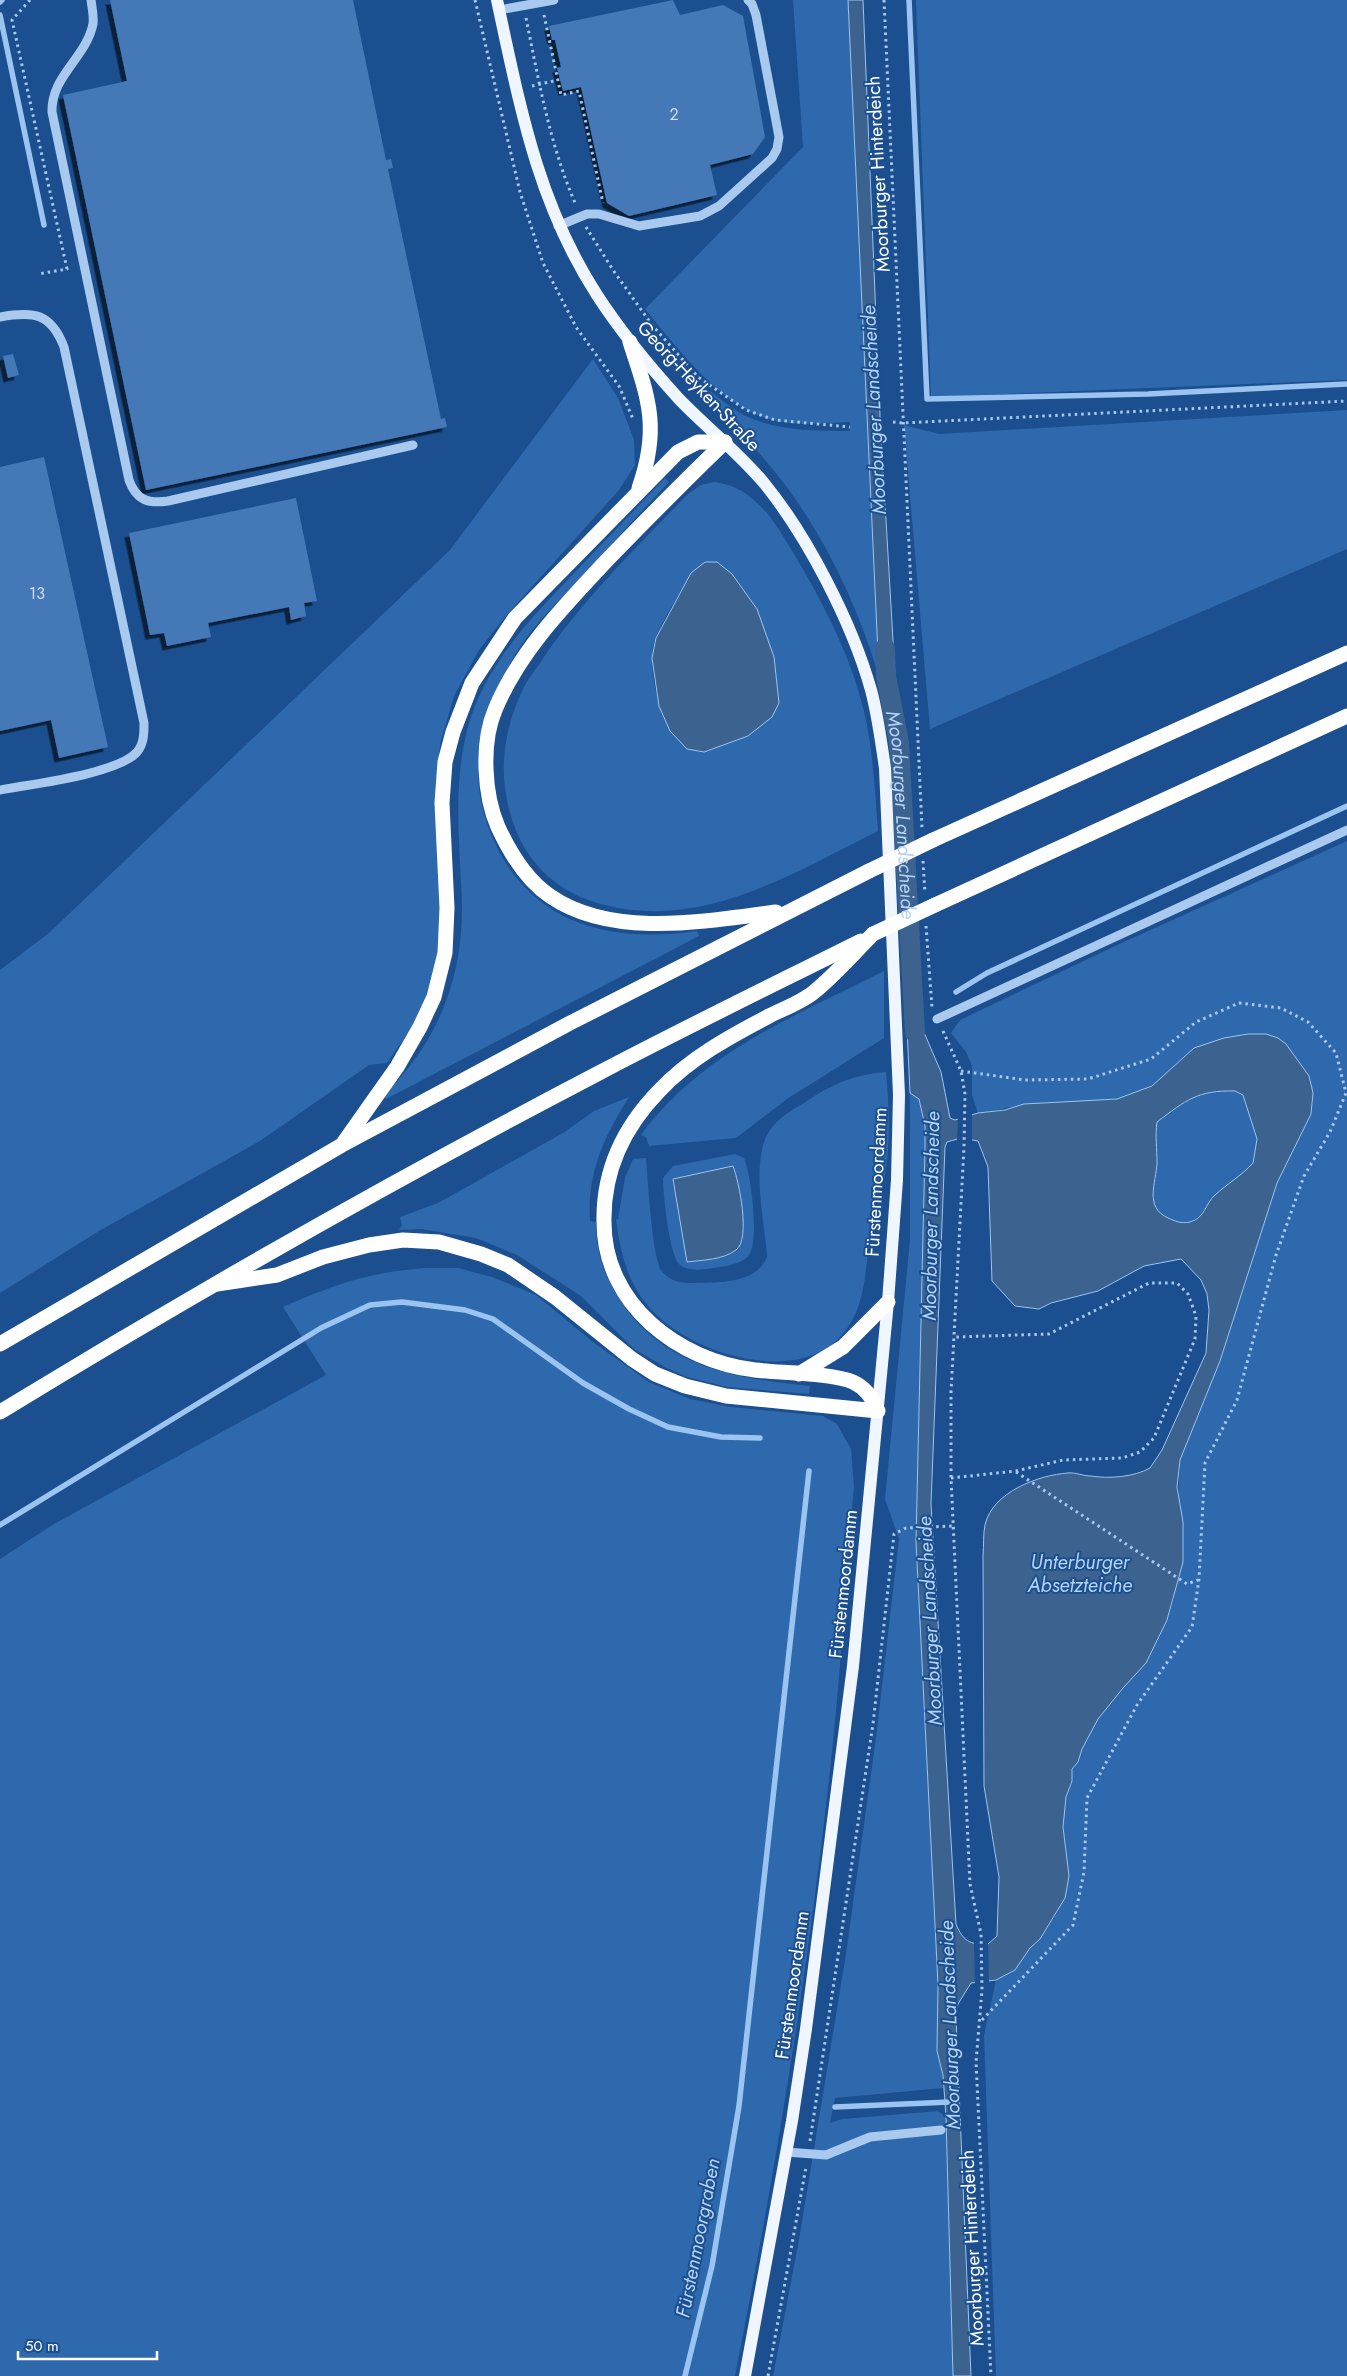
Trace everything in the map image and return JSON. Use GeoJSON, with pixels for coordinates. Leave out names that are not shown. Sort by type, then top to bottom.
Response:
{"type":"FeatureCollection","features":[{"type":"Feature","properties":{"kind":"highway"},"geometry":{"type":"LineString","coordinates":[[630,342],[645,387],[651,417],[649,461],[637,492]]}},
{"type":"Feature","properties":{"kind":"highway"},"geometry":{"type":"LineString","coordinates":[[342,1144],[397,1067],[420,1027],[434,997],[445,953],[447,908],[442,803],[445,762],[453,732],[472,684],[516,618],[637,492],[685,446],[698,442],[724,442]]}},
{"type":"Feature","properties":{"kind":"highway"},"geometry":{"type":"LineString","coordinates":[[724,442],[676,488],[563,606],[529,650],[510,679],[494,712],[487,749],[486,785],[494,818],[506,844],[523,870],[550,896],[578,910],[610,920],[673,923],[690,923],[788,910]]}},
{"type":"Feature","properties":{"kind":"highway"},"geometry":{"type":"LineString","coordinates":[[0,1344],[342,1144],[928,838],[1347,654]]}},
{"type":"Feature","properties":{"kind":"highway"},"geometry":{"type":"LineString","coordinates":[[0,1412],[100,1350],[327,1220],[596,1074],[873,934],[930,900],[1347,716]]}},
{"type":"Feature","properties":{"kind":"highway"},"geometry":{"type":"LineString","coordinates":[[873,934],[814,993],[732,1036],[689,1064],[668,1081],[651,1100],[622,1141],[612,1166],[604,1195],[604,1228],[608,1259],[622,1290],[644,1318],[676,1344],[709,1359],[753,1370],[844,1379],[868,1392],[878,1411]]}},
{"type":"Feature","properties":{"kind":"highway"},"geometry":{"type":"LineString","coordinates":[[217,1284],[276,1275],[323,1256],[369,1245],[403,1240],[439,1242],[481,1254],[508,1265],[555,1297],[632,1359],[655,1374],[685,1386],[726,1396],[878,1411]]}},
{"type":"Feature","properties":{"kind":"highway"},"geometry":{"type":"LineString","coordinates":[[800,1374],[844,1347],[888,1302]]}},
{"type":"Feature","properties":{"kind":"main road","name":"Georg-Heyken-Straße"},"geometry":{"type":"LineString","coordinates":[[498,5],[538,171],[558,226],[597,295],[630,342],[680,399],[765,484],[797,530],[815,562],[854,642],[864,667],[878,717],[886,789]]}},
{"type":"Feature","properties":{"kind":"main road","name":"Fürstenmoordamm"},"geometry":{"type":"LineString","coordinates":[[746,2376],[786,2152],[807,2019],[854,1666],[888,1302],[897,1180],[899,1095],[886,789]]}},
{"type":"Feature","properties":{"kind":"lane"},"geometry":{"type":"LineString","coordinates":[[91,0],[93,21],[89,36],[57,85],[52,97],[52,112],[133,492],[142,500],[154,503],[161,502],[413,445]]}},
{"type":"Feature","properties":{"kind":"lane"},"geometry":{"type":"LineString","coordinates":[[498,5],[554,0]]}},
{"type":"Feature","properties":{"kind":"lane"},"geometry":{"type":"LineString","coordinates":[[558,226],[587,214],[606,216],[639,226],[700,216],[719,206],[772,158],[777,149],[779,137],[756,15],[752,4],[748,0]]}},
{"type":"Feature","properties":{"kind":"lane"},"geometry":{"type":"LineString","coordinates":[[0,317],[24,313],[44,318],[52,324],[64,347],[144,722],[143,740],[137,752],[125,762],[107,769],[0,790]]}},
{"type":"Feature","properties":{"kind":"lane"},"geometry":{"type":"LineString","coordinates":[[937,1019],[1347,830]]}},
{"type":"Feature","properties":{"kind":"lane"},"geometry":{"type":"LineString","coordinates":[[786,2152],[826,2155],[870,2137],[941,2130]]}},
{"type":"Feature","properties":{"kind":"path"},"geometry":{"type":"LineString","coordinates":[[30,0],[12,20],[67,270],[38,274]]}},
{"type":"Feature","properties":{"kind":"path","name":"Moorburger Hinterdeich"},"geometry":{"type":"LineString","coordinates":[[884,0],[903,423],[928,838]]}},
{"type":"Feature","properties":{"kind":"path"},"geometry":{"type":"LineString","coordinates":[[542,2],[561,95],[579,91],[606,216]]}},
{"type":"Feature","properties":{"kind":"path"},"geometry":{"type":"LineString","coordinates":[[517,90],[558,80]]}},
{"type":"Feature","properties":{"kind":"path"},"geometry":{"type":"LineString","coordinates":[[698,378],[746,410],[776,420],[850,427]]}},
{"type":"Feature","properties":{"kind":"path"},"geometry":{"type":"LineString","coordinates":[[893,422],[1347,401]]}},
{"type":"Feature","properties":{"kind":"path"},"geometry":{"type":"LineString","coordinates":[[923,856],[930,900]]}},
{"type":"Feature","properties":{"kind":"path","name":"Moorburger Hinterdeich"},"geometry":{"type":"LineString","coordinates":[[926,925],[930,1004],[961,1071],[965,1094],[964,1148],[951,1392],[951,1478],[970,1884],[980,1934],[982,1990],[976,2062],[991,2376]]}},
{"type":"Feature","properties":{"kind":"path"},"geometry":{"type":"LineString","coordinates":[[961,1071],[1026,1080],[1088,1079],[1151,1060],[1196,1022],[1239,1003],[1281,1008],[1308,1022],[1336,1053],[1346,1093],[1330,1132],[1304,1176],[1276,1255],[1237,1400],[1205,1462],[1199,1580],[1192,1627],[1137,1705],[1087,1798],[1084,1872],[1073,1925],[980,2022]]}},
{"type":"Feature","properties":{"kind":"path"},"geometry":{"type":"LineString","coordinates":[[951,1478],[1016,1471],[1063,1460],[1122,1458],[1140,1452],[1154,1438],[1195,1339],[1196,1316],[1188,1294],[1177,1283],[1149,1283],[1048,1334],[955,1337]]}},
{"type":"Feature","properties":{"kind":"path"},"geometry":{"type":"LineString","coordinates":[[1016,1471],[1187,1584],[1199,1580]]}},
{"type":"Feature","properties":{"kind":"path"},"geometry":{"type":"LineString","coordinates":[[768,2376],[821,2082],[873,1724],[892,1541],[895,1532],[906,1528],[953,1526]]}},
{"type":"Feature","properties":{"kind":"shaded area"},"geometry":{"type":"Polygon","coordinates":[[[793,0],[848,0],[879,676],[858,616],[845,587],[831,558],[799,504],[760,454],[699,391],[702,385],[740,413],[780,427],[850,431],[850,422],[786,423],[757,415],[721,392],[704,376],[672,342],[645,309],[803,147],[793,0]]]}},
{"type":"Feature","properties":{"kind":"shaded area"},"geometry":{"type":"Polygon","coordinates":[[[916,0],[1347,0],[1347,380],[931,397],[916,0]]]}},
{"type":"Feature","properties":{"kind":"shaded area"},"geometry":{"type":"Polygon","coordinates":[[[593,359],[618,398],[634,440],[635,465],[619,490],[504,618],[479,650],[454,696],[440,744],[436,809],[441,936],[434,973],[418,1019],[387,1063],[369,1065],[260,1141],[99,1231],[0,1293],[0,970],[49,933],[450,550],[593,359]]]}},
{"type":"Feature","properties":{"kind":"shaded area"},"geometry":{"type":"Polygon","coordinates":[[[1347,410],[1347,549],[930,729],[904,425],[939,434],[1347,410]]]}},
{"type":"Feature","properties":{"kind":"shaded area"},"geometry":{"type":"Polygon","coordinates":[[[665,478],[669,482],[544,616],[516,653],[507,669],[483,745],[479,760],[478,779],[482,807],[491,834],[507,865],[526,889],[549,908],[575,921],[603,930],[633,934],[697,931],[699,936],[386,1099],[383,1096],[422,1049],[437,1024],[448,998],[455,970],[460,942],[462,912],[458,820],[459,780],[465,740],[478,698],[501,658],[529,622],[665,478]]]}},
{"type":"Feature","properties":{"kind":"shaded area"},"geometry":{"type":"Polygon","coordinates":[[[714,482],[732,486],[748,495],[762,508],[783,537],[824,607],[843,647],[864,711],[872,756],[878,831],[811,865],[742,895],[706,905],[670,911],[632,910],[594,902],[569,891],[548,876],[530,857],[517,833],[506,797],[504,760],[506,742],[516,705],[526,683],[560,635],[613,572],[688,494],[701,485],[714,482]],[[691,573],[664,621],[653,648],[652,660],[655,685],[670,731],[691,573]]]}},
{"type":"Feature","properties":{"kind":"shaded area"},"geometry":{"type":"Polygon","coordinates":[[[1347,841],[1347,2376],[996,2376],[984,2035],[996,1980],[1015,1970],[1030,1948],[1040,1939],[1058,1911],[1069,1876],[1063,1827],[1066,1797],[1072,1781],[1072,1770],[1078,1762],[1082,1749],[1098,1719],[1146,1663],[1167,1620],[1174,1598],[1180,1460],[1220,1361],[1277,1183],[1305,1125],[1313,1102],[1309,1076],[1205,1045],[1188,1053],[1160,1079],[1144,1090],[1118,1099],[1028,1105],[978,1113],[972,1095],[972,1066],[966,1052],[951,1033],[960,1020],[1113,947],[1347,841]]]}},
{"type":"Feature","properties":{"kind":"shaded area"},"geometry":{"type":"Polygon","coordinates":[[[884,971],[884,1038],[787,1099],[736,1138],[649,1146],[646,1137],[641,1135],[665,1106],[721,1058],[784,1021],[884,971]]]}},
{"type":"Feature","properties":{"kind":"shaded area"},"geometry":{"type":"Polygon","coordinates":[[[886,1072],[889,1136],[884,1180],[872,1225],[861,1298],[857,1311],[841,1336],[821,1351],[797,1359],[770,1361],[742,1358],[714,1350],[688,1338],[666,1323],[648,1306],[635,1286],[626,1265],[620,1243],[616,1219],[618,1219],[625,1178],[633,1159],[646,1158],[655,1249],[663,1273],[673,1280],[684,1283],[722,1282],[744,1278],[761,1266],[767,1257],[761,1207],[760,1171],[761,1154],[765,1138],[773,1126],[789,1112],[835,1085],[864,1075],[886,1072]]]}},
{"type":"Feature","properties":{"kind":"shaded area"},"geometry":{"type":"Polygon","coordinates":[[[1222,1090],[1235,1090],[1243,1095],[1257,1139],[1253,1164],[1215,1195],[1201,1214],[1194,1220],[1183,1223],[1167,1218],[1160,1213],[1153,1201],[1157,1163],[1157,1122],[1185,1102],[1202,1094],[1222,1090]]]}},
{"type":"Feature","properties":{"kind":"shaded area"},"geometry":{"type":"Polygon","coordinates":[[[910,1093],[919,1099],[925,1126],[916,1541],[938,1985],[937,2051],[943,2075],[943,2088],[835,2098],[830,2123],[842,2119],[938,2111],[946,2117],[953,2376],[773,2376],[799,2240],[846,1954],[876,1738],[899,1539],[885,1499],[910,1240],[910,1093]]]}},
{"type":"Feature","properties":{"kind":"shaded area"},"geometry":{"type":"Polygon","coordinates":[[[629,1097],[605,1141],[594,1171],[591,1187],[590,1221],[596,1222],[599,1253],[614,1291],[637,1323],[657,1341],[680,1355],[729,1373],[756,1379],[810,1386],[809,1394],[727,1387],[687,1377],[634,1349],[581,1296],[517,1255],[476,1238],[421,1229],[399,1230],[402,1225],[400,1217],[438,1203],[563,1133],[594,1111],[629,1097]]]}},
{"type":"Feature","properties":{"kind":"shaded area"},"geometry":{"type":"Polygon","coordinates":[[[735,1154],[744,1158],[751,1191],[754,1234],[750,1253],[745,1259],[737,1263],[710,1269],[699,1270],[683,1267],[675,1258],[672,1248],[665,1209],[663,1178],[673,1166],[735,1154]]]}},
{"type":"Feature","properties":{"kind":"shaded area"},"geometry":{"type":"Polygon","coordinates":[[[426,1268],[458,1268],[492,1277],[536,1295],[593,1342],[649,1382],[690,1399],[731,1407],[823,1416],[837,1424],[851,1449],[854,1486],[838,1693],[822,1838],[790,2070],[735,2376],[0,2376],[0,1559],[54,1524],[326,1375],[283,1307],[353,1280],[426,1268]]]}},
{"type":"Feature","properties":{"kind":"water"},"geometry":{"type":"Polygon","coordinates":[[[848,0],[863,0],[880,416],[895,675],[879,676],[848,0]]]}},
{"type":"Feature","properties":{"kind":"water"},"geometry":{"type":"Polygon","coordinates":[[[705,562],[717,562],[732,574],[757,609],[774,657],[779,703],[772,717],[748,736],[704,752],[687,749],[670,731],[659,706],[652,658],[656,638],[691,573],[705,562]]]}},
{"type":"Feature","properties":{"kind":"water","name":"Unterburger Absetzteiche"},"geometry":{"type":"Polygon","coordinates":[[[906,1007],[921,1007],[923,1030],[941,1072],[950,1118],[955,1120],[978,1113],[1005,1110],[1024,1104],[1117,1099],[1152,1086],[1194,1048],[1224,1038],[1248,1034],[1266,1034],[1278,1038],[1286,1044],[1309,1076],[1313,1093],[1311,1114],[1277,1183],[1220,1361],[1180,1460],[1177,1487],[1183,1522],[1183,1562],[1167,1620],[1146,1663],[1098,1719],[1082,1749],[1078,1762],[1072,1769],[1072,1781],[1066,1797],[1063,1827],[1069,1876],[1065,1898],[1040,1939],[1030,1948],[1015,1970],[996,1980],[971,1983],[958,2004],[956,2017],[971,2376],[953,2376],[946,2117],[943,2075],[937,2051],[938,1985],[916,1541],[925,1126],[919,1099],[910,1093],[906,1007]],[[1235,1091],[1211,1092],[1193,1098],[1157,1122],[1157,1163],[1153,1194],[1156,1208],[1168,1218],[1184,1223],[1195,1220],[1202,1214],[1215,1195],[1253,1163],[1257,1139],[1243,1095],[1235,1091]],[[961,1138],[947,1142],[945,1147],[931,1504],[956,1924],[964,1938],[976,1944],[987,1945],[997,1936],[999,1877],[984,1786],[983,1555],[985,1525],[989,1513],[997,1503],[1018,1487],[1044,1477],[1071,1473],[1113,1477],[1137,1473],[1150,1468],[1162,1450],[1206,1353],[1209,1310],[1207,1294],[1201,1280],[1181,1259],[1144,1266],[1098,1291],[1051,1303],[1039,1309],[1015,1306],[992,1281],[988,1167],[978,1141],[961,1138]]]}},
{"type":"Feature","properties":{"kind":"water"},"geometry":{"type":"Polygon","coordinates":[[[733,1166],[742,1210],[743,1234],[740,1244],[736,1250],[725,1256],[687,1262],[673,1179],[733,1166]]]}},
{"type":"Feature","properties":{"kind":"pier"},"geometry":{"type":"Polygon","coordinates":[[[972,1112],[972,1141],[957,1141],[958,1116],[972,1112]]]}},
{"type":"Feature","properties":{"kind":"pier"},"geometry":{"type":"Polygon","coordinates":[[[974,1942],[988,1942],[989,1983],[975,1985],[974,1942]]]}},
{"type":"Feature","properties":{"kind":"building"},"geometry":{"type":"Polygon","coordinates":[[[110,0],[353,0],[386,160],[391,159],[393,168],[388,169],[441,419],[445,418],[447,427],[146,490],[63,95],[127,81],[110,0]]]}},
{"type":"Feature","properties":{"kind":"building"},"geometry":{"type":"Polygon","coordinates":[[[673,0],[680,15],[723,5],[743,16],[765,137],[753,154],[710,165],[717,195],[629,216],[607,203],[581,87],[563,91],[557,68],[561,67],[555,40],[552,40],[549,26],[673,0]]]}},
{"type":"Feature","properties":{"kind":"building"},"geometry":{"type":"Polygon","coordinates":[[[13,354],[19,375],[8,378],[3,356],[13,354]]]}},
{"type":"Feature","properties":{"kind":"building"},"geometry":{"type":"Polygon","coordinates":[[[44,457],[108,747],[59,758],[51,720],[0,731],[0,467],[44,457]]]}},
{"type":"Feature","properties":{"kind":"building"},"geometry":{"type":"Polygon","coordinates":[[[296,498],[317,601],[304,603],[306,616],[291,620],[289,607],[208,623],[211,637],[167,646],[164,633],[150,635],[129,533],[296,498]]]}},
{"type":"Feature","properties":{"kind":"waterway"},"geometry":{"type":"LineString","coordinates":[[909,0],[927,399],[1148,394],[1347,384]]}},
{"type":"Feature","properties":{"kind":"waterway"},"geometry":{"type":"LineString","coordinates":[[0,15],[44,225]]}},
{"type":"Feature","properties":{"kind":"waterway","name":"Moorburger Landscheide"},"geometry":{"type":"LineString","coordinates":[[885,648],[886,676],[899,743],[915,1033]]}},
{"type":"Feature","properties":{"kind":"waterway"},"geometry":{"type":"LineString","coordinates":[[956,992],[987,973],[1347,806]]}},
{"type":"Feature","properties":{"kind":"waterway"},"geometry":{"type":"LineString","coordinates":[[0,1525],[321,1328],[370,1305],[402,1302],[465,1310],[493,1319],[583,1383],[629,1409],[668,1427],[721,1437],[760,1438]]}},
{"type":"Feature","properties":{"kind":"waterway","name":"Fürstenmoorgraben"},"geometry":{"type":"LineString","coordinates":[[685,2376],[712,2266],[739,2106],[809,1471]]}},
{"type":"Feature","properties":{"kind":"waterway"},"geometry":{"type":"LineString","coordinates":[[835,2107],[950,2102]]}}]}
